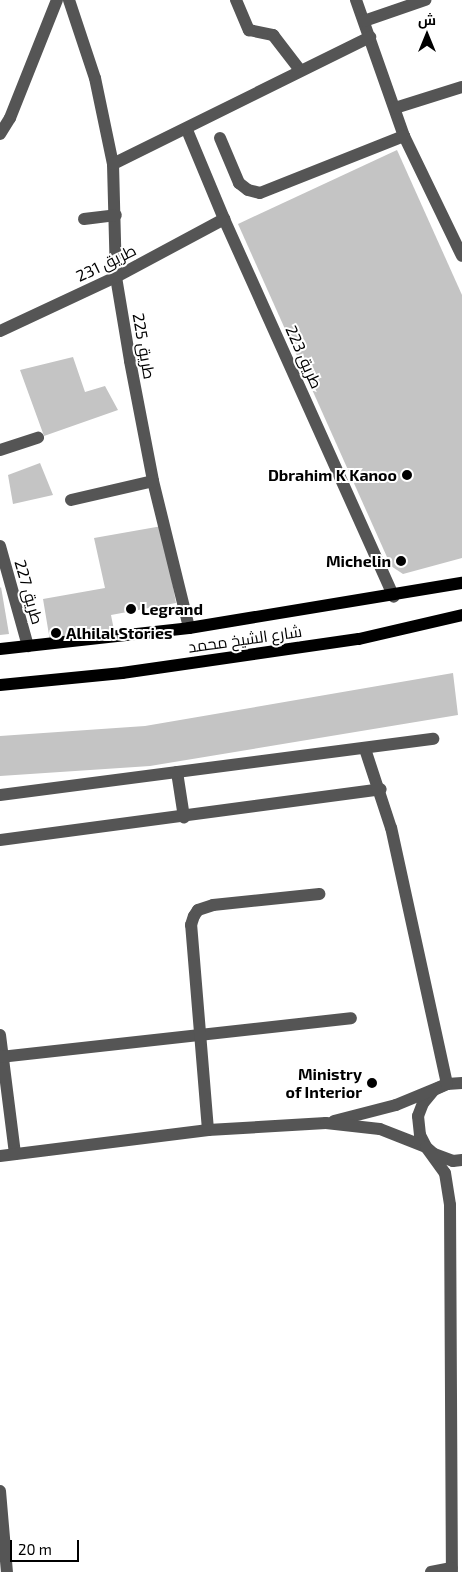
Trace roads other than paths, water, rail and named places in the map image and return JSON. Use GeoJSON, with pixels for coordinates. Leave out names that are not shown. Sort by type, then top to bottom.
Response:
{"type":"FeatureCollection","features":[{"type":"Feature","properties":{"kind":"main road","name":"شارع الشيخ محمد"},"geometry":{"type":"LineString","coordinates":[[0,649],[189,628],[394,597],[462,583]]}},
{"type":"Feature","properties":{"kind":"main road","name":"شارع الشيخ محمد"},"geometry":{"type":"LineString","coordinates":[[0,685],[122,673],[359,640],[462,615]]}},
{"type":"Feature","properties":{"kind":"street"},"geometry":{"type":"LineString","coordinates":[[0,134],[10,118],[57,0]]}},
{"type":"Feature","properties":{"kind":"street","name":"طريق 225"},"geometry":{"type":"LineString","coordinates":[[69,0],[95,78],[113,164],[116,216],[116,277],[153,481],[189,628]]}},
{"type":"Feature","properties":{"kind":"street"},"geometry":{"type":"LineString","coordinates":[[236,0],[249,30],[273,35],[300,70]]}},
{"type":"Feature","properties":{"kind":"street"},"geometry":{"type":"LineString","coordinates":[[356,0],[404,136],[462,256]]}},
{"type":"Feature","properties":{"kind":"street"},"geometry":{"type":"LineString","coordinates":[[364,21],[425,0]]}},
{"type":"Feature","properties":{"kind":"street"},"geometry":{"type":"LineString","coordinates":[[113,164],[187,130],[300,70],[370,37]]}},
{"type":"Feature","properties":{"kind":"street"},"geometry":{"type":"LineString","coordinates":[[394,108],[462,87]]}},
{"type":"Feature","properties":{"kind":"street","name":"طريق 223"},"geometry":{"type":"LineString","coordinates":[[187,130],[224,219],[394,597]]}},
{"type":"Feature","properties":{"kind":"street"},"geometry":{"type":"LineString","coordinates":[[220,138],[239,183],[248,190],[260,193],[404,136]]}},
{"type":"Feature","properties":{"kind":"street"},"geometry":{"type":"LineString","coordinates":[[84,219],[116,216]]}},
{"type":"Feature","properties":{"kind":"street","name":"طريق 231"},"geometry":{"type":"LineString","coordinates":[[0,330],[116,277],[224,219]]}},
{"type":"Feature","properties":{"kind":"street"},"geometry":{"type":"LineString","coordinates":[[0,450],[38,438]]}},
{"type":"Feature","properties":{"kind":"street"},"geometry":{"type":"LineString","coordinates":[[71,500],[153,481]]}},
{"type":"Feature","properties":{"kind":"street","name":"طريق 227"},"geometry":{"type":"LineString","coordinates":[[0,546],[28,646]]}},
{"type":"Feature","properties":{"kind":"street"},"geometry":{"type":"LineString","coordinates":[[0,795],[432,739]]}},
{"type":"Feature","properties":{"kind":"street"},"geometry":{"type":"LineString","coordinates":[[365,749],[381,789],[447,1084]]}},
{"type":"Feature","properties":{"kind":"street"},"geometry":{"type":"LineString","coordinates":[[177,772],[184,817]]}},
{"type":"Feature","properties":{"kind":"street"},"geometry":{"type":"LineString","coordinates":[[0,840],[184,817],[381,789]]}},
{"type":"Feature","properties":{"kind":"street"},"geometry":{"type":"LineString","coordinates":[[208,1130],[191,925],[198,910],[213,905],[319,894]]}},
{"type":"Feature","properties":{"kind":"street"},"geometry":{"type":"LineString","coordinates":[[1,1057],[351,1018]]}},
{"type":"Feature","properties":{"kind":"street"},"geometry":{"type":"LineString","coordinates":[[0,1035],[5,1119],[15,1154]]}},
{"type":"Feature","properties":{"kind":"street"},"geometry":{"type":"LineString","coordinates":[[326,1123],[396,1105],[447,1084],[462,1083]]}},
{"type":"Feature","properties":{"kind":"street"},"geometry":{"type":"LineString","coordinates":[[431,1572],[452,1570],[450,1205],[445,1173],[426,1147],[420,1135],[418,1116],[422,1103],[434,1090],[447,1084]]}},
{"type":"Feature","properties":{"kind":"street"},"geometry":{"type":"LineString","coordinates":[[0,1156],[208,1130],[326,1123],[380,1129],[426,1147],[434,1154],[452,1161],[462,1160]]}},
{"type":"Feature","properties":{"kind":"street"},"geometry":{"type":"LineString","coordinates":[[0,1491],[3,1544],[7,1572]]}},
{"type":"Feature","properties":{"kind":"place","name":"Dbrahim K Kanoo"},"geometry":{"type":"Point","coordinates":[407,475]}},
{"type":"Feature","properties":{"kind":"place","name":"Michelin"},"geometry":{"type":"Point","coordinates":[401,561]}},
{"type":"Feature","properties":{"kind":"place","name":"Legrand"},"geometry":{"type":"Point","coordinates":[131,609]}},
{"type":"Feature","properties":{"kind":"place","name":"Alhilal Stories"},"geometry":{"type":"Point","coordinates":[56,633]}},
{"type":"Feature","properties":{"kind":"place","name":"Ministry of Interior"},"geometry":{"type":"Point","coordinates":[372,1083]}}]}
